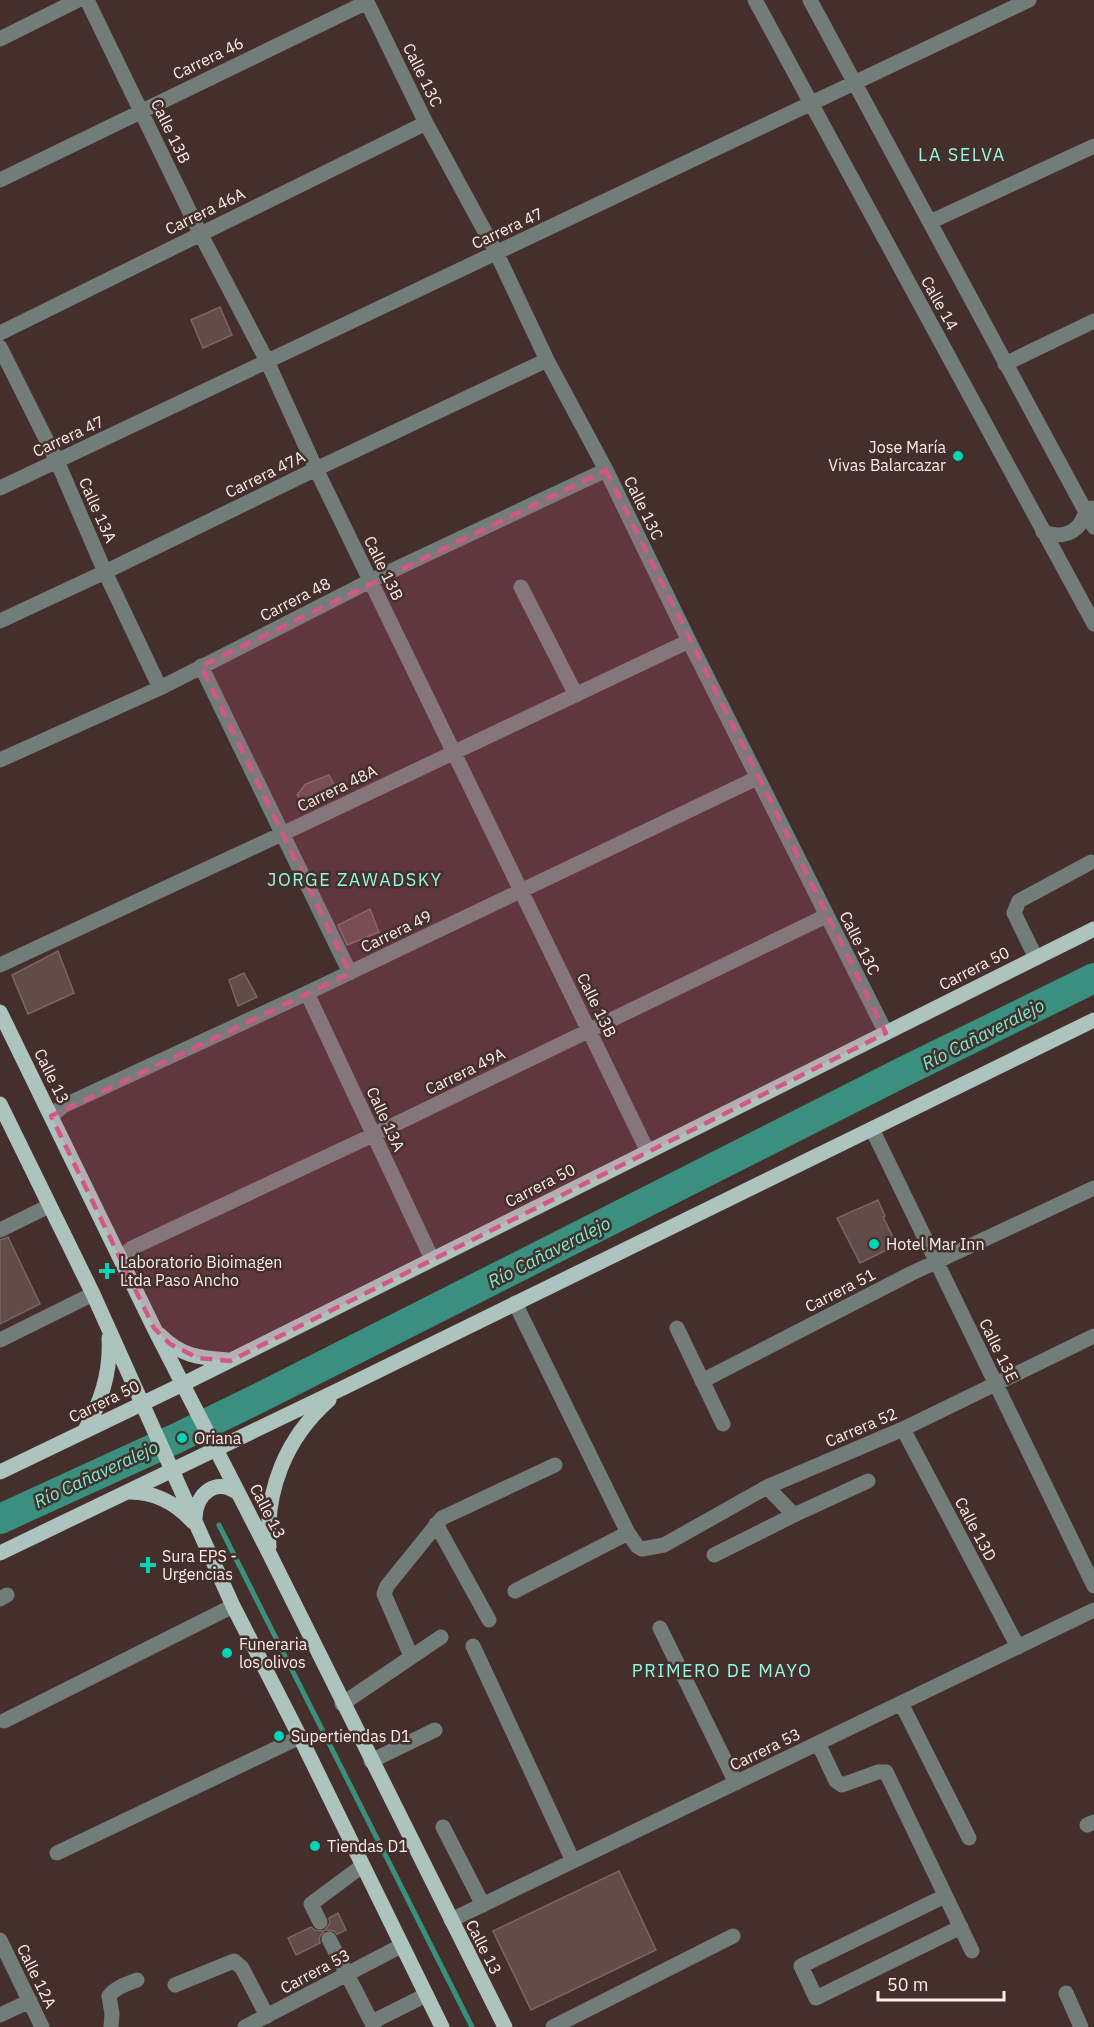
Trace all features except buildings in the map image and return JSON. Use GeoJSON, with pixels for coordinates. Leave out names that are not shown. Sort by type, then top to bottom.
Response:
{"type":"FeatureCollection","features":[{"type":"Feature","properties":{"kind":"main road","name":"Carrera 50"},"geometry":{"type":"LineString","coordinates":[[0,1472],[85,1430],[145,1409],[186,1391],[230,1360],[1094,929]]}},
{"type":"Feature","properties":{"kind":"main road","name":"Calle 13"},"geometry":{"type":"LineString","coordinates":[[0,1012],[154,1328],[269,1553],[342,1704],[505,2027]]}},
{"type":"Feature","properties":{"kind":"main road"},"geometry":{"type":"LineString","coordinates":[[0,1553],[121,1493],[170,1464],[213,1443],[345,1387],[1094,1020]]}},
{"type":"Feature","properties":{"kind":"main road"},"geometry":{"type":"LineString","coordinates":[[0,1104],[4,1120],[93,1294],[233,1606],[442,2027]]}},
{"type":"Feature","properties":{"kind":"main road"},"geometry":{"type":"LineString","coordinates":[[154,1328],[170,1344],[184,1352],[206,1359],[230,1360]]}},
{"type":"Feature","properties":{"kind":"main road"},"geometry":{"type":"LineString","coordinates":[[85,1430],[100,1402],[106,1382],[110,1361],[108,1329]]}},
{"type":"Feature","properties":{"kind":"main road"},"geometry":{"type":"LineString","coordinates":[[269,1553],[268,1518],[280,1467],[307,1422],[318,1409],[345,1387]]}},
{"type":"Feature","properties":{"kind":"main road"},"geometry":{"type":"LineString","coordinates":[[198,1525],[197,1503],[208,1490],[224,1487],[239,1494]]}},
{"type":"Feature","properties":{"kind":"main road"},"geometry":{"type":"LineString","coordinates":[[121,1493],[148,1494],[165,1500],[178,1507],[198,1525]]}},
{"type":"Feature","properties":{"kind":"street"},"geometry":{"type":"LineString","coordinates":[[0,39],[78,0]]}},
{"type":"Feature","properties":{"kind":"street","name":"Calle 13B"},"geometry":{"type":"LineString","coordinates":[[87,0],[200,233],[267,362],[370,581],[648,1152]]}},
{"type":"Feature","properties":{"kind":"street","name":"Calle 14"},"geometry":{"type":"LineString","coordinates":[[755,0],[1094,624]]}},
{"type":"Feature","properties":{"kind":"street","name":"Calle 14"},"geometry":{"type":"LineString","coordinates":[[810,0],[1005,364],[1090,509],[1094,527]]}},
{"type":"Feature","properties":{"kind":"street","name":"Carrera 47"},"geometry":{"type":"LineString","coordinates":[[0,488],[1029,0]]}},
{"type":"Feature","properties":{"kind":"street","name":"Carrera 46"},"geometry":{"type":"LineString","coordinates":[[0,180],[367,1]]}},
{"type":"Feature","properties":{"kind":"street","name":"Calle 13C"},"geometry":{"type":"LineString","coordinates":[[367,1],[426,123],[496,252],[547,360],[606,470],[688,641],[886,1033]]}},
{"type":"Feature","properties":{"kind":"street","name":"Carrera 46A"},"geometry":{"type":"LineString","coordinates":[[0,333],[426,123]]}},
{"type":"Feature","properties":{"kind":"street"},"geometry":{"type":"LineString","coordinates":[[930,222],[1094,146]]}},
{"type":"Feature","properties":{"kind":"street"},"geometry":{"type":"LineString","coordinates":[[1005,364],[1094,321]]}},
{"type":"Feature","properties":{"kind":"street","name":"Calle 13A"},"geometry":{"type":"LineString","coordinates":[[0,347],[57,461],[105,572],[160,688]]}},
{"type":"Feature","properties":{"kind":"street","name":"Carrera 47A"},"geometry":{"type":"LineString","coordinates":[[0,621],[547,360]]}},
{"type":"Feature","properties":{"kind":"street","name":"Carrera 48"},"geometry":{"type":"LineString","coordinates":[[0,760],[160,688],[370,581],[606,470]]}},
{"type":"Feature","properties":{"kind":"street"},"geometry":{"type":"LineString","coordinates":[[1043,532],[1058,535],[1073,530],[1090,509]]}},
{"type":"Feature","properties":{"kind":"street"},"geometry":{"type":"LineString","coordinates":[[521,587],[576,694]]}},
{"type":"Feature","properties":{"kind":"street","name":"Carrera 48A"},"geometry":{"type":"LineString","coordinates":[[0,965],[688,641]]}},
{"type":"Feature","properties":{"kind":"street"},"geometry":{"type":"LineString","coordinates":[[201,666],[350,973]]}},
{"type":"Feature","properties":{"kind":"street","name":"Carrera 49"},"geometry":{"type":"LineString","coordinates":[[51,1116],[63,1106],[350,973],[757,778]]}},
{"type":"Feature","properties":{"kind":"street"},"geometry":{"type":"LineString","coordinates":[[1036,958],[1014,913],[1019,901],[1091,862]]}},
{"type":"Feature","properties":{"kind":"street","name":"Carrera 49A"},"geometry":{"type":"LineString","coordinates":[[120,1258],[132,1248],[374,1135],[826,916]]}},
{"type":"Feature","properties":{"kind":"street","name":"Calle 13A"},"geometry":{"type":"LineString","coordinates":[[307,993],[432,1259]]}},
{"type":"Feature","properties":{"kind":"street","name":"Calle 13E"},"geometry":{"type":"LineString","coordinates":[[872,1129],[1094,1586]]}},
{"type":"Feature","properties":{"kind":"street","name":"Carrera 51"},"geometry":{"type":"LineString","coordinates":[[702,1381],[937,1262],[1094,1188]]}},
{"type":"Feature","properties":{"kind":"street"},"geometry":{"type":"LineString","coordinates":[[0,1230],[49,1206]]}},
{"type":"Feature","properties":{"kind":"street"},"geometry":{"type":"LineString","coordinates":[[0,1340],[93,1294]]}},
{"type":"Feature","properties":{"kind":"street"},"geometry":{"type":"LineString","coordinates":[[515,1303],[628,1533],[515,1592]]}},
{"type":"Feature","properties":{"kind":"street"},"geometry":{"type":"LineString","coordinates":[[677,1328],[723,1424]]}},
{"type":"Feature","properties":{"kind":"street","name":"Carrera 52"},"geometry":{"type":"LineString","coordinates":[[628,1533],[633,1543],[642,1549],[664,1545],[767,1487],[903,1429],[1094,1336]]}},
{"type":"Feature","properties":{"kind":"street","name":"Calle 13D"},"geometry":{"type":"LineString","coordinates":[[903,1429],[1018,1647]]}},
{"type":"Feature","properties":{"kind":"street"},"geometry":{"type":"LineString","coordinates":[[411,1656],[387,1600],[385,1590],[442,1518],[555,1466]]}},
{"type":"Feature","properties":{"kind":"street"},"geometry":{"type":"LineString","coordinates":[[714,1555],[868,1480]]}},
{"type":"Feature","properties":{"kind":"street"},"geometry":{"type":"LineString","coordinates":[[767,1487],[794,1515]]}},
{"type":"Feature","properties":{"kind":"street"},"geometry":{"type":"LineString","coordinates":[[436,1524],[489,1620]]}},
{"type":"Feature","properties":{"kind":"street"},"geometry":{"type":"LineString","coordinates":[[4,1721],[233,1606]]}},
{"type":"Feature","properties":{"kind":"street","name":"Carrera 53"},"geometry":{"type":"LineString","coordinates":[[451,1920],[1094,1610]]}},
{"type":"Feature","properties":{"kind":"street"},"geometry":{"type":"LineString","coordinates":[[660,1628],[736,1783]]}},
{"type":"Feature","properties":{"kind":"street"},"geometry":{"type":"LineString","coordinates":[[342,1704],[441,1637]]}},
{"type":"Feature","properties":{"kind":"street"},"geometry":{"type":"LineString","coordinates":[[473,1646],[573,1861]]}},
{"type":"Feature","properties":{"kind":"street"},"geometry":{"type":"LineString","coordinates":[[901,1703],[969,1838]]}},
{"type":"Feature","properties":{"kind":"street"},"geometry":{"type":"LineString","coordinates":[[371,1761],[435,1730]]}},
{"type":"Feature","properties":{"kind":"street"},"geometry":{"type":"LineString","coordinates":[[57,1853],[300,1737]]}},
{"type":"Feature","properties":{"kind":"street"},"geometry":{"type":"LineString","coordinates":[[818,1743],[836,1781],[842,1785],[878,1772],[886,1772],[972,1951]]}},
{"type":"Feature","properties":{"kind":"street"},"geometry":{"type":"LineString","coordinates":[[443,1827],[483,1905]]}},
{"type":"Feature","properties":{"kind":"street"},"geometry":{"type":"LineString","coordinates":[[320,1922],[311,1904],[362,1866]]}},
{"type":"Feature","properties":{"kind":"street"},"geometry":{"type":"LineString","coordinates":[[945,1896],[801,1966],[816,1998],[961,1927]]}},
{"type":"Feature","properties":{"kind":"street"},"geometry":{"type":"LineString","coordinates":[[554,2027],[733,1936]]}},
{"type":"Feature","properties":{"kind":"street"},"geometry":{"type":"LineString","coordinates":[[328,1938],[373,2025],[426,1995]]}},
{"type":"Feature","properties":{"kind":"street","name":"Calle 12A"},"geometry":{"type":"LineString","coordinates":[[0,1940],[42,2027]]}},
{"type":"Feature","properties":{"kind":"street","name":"Carrera 53"},"geometry":{"type":"LineString","coordinates":[[245,2027],[401,1946]]}},
{"type":"Feature","properties":{"kind":"street"},"geometry":{"type":"LineString","coordinates":[[175,1985],[234,1961],[242,1968],[267,2016]]}},
{"type":"Feature","properties":{"kind":"street"},"geometry":{"type":"LineString","coordinates":[[111,2027],[112,2014],[109,1996],[112,1991],[137,1980]]}},
{"type":"Feature","properties":{"kind":"street"},"geometry":{"type":"LineString","coordinates":[[1066,1993],[1081,2027]]}},
{"type":"Feature","properties":{"kind":"street"},"geometry":{"type":"LineString","coordinates":[[0,2015],[30,2001]]}},
{"type":"Feature","properties":{"kind":"highlighted area"},"geometry":{"type":"Polygon","coordinates":[[[606,470],[886,1033],[230,1361],[198,1358],[170,1344],[154,1328],[51,1116],[350,973],[201,666],[606,470]]]}},
{"type":"Feature","properties":{"kind":"waterway","name":"Río Cañaveralejo"},"geometry":{"type":"LineString","coordinates":[[0,1519],[257,1399],[905,1071],[1094,978]]}},
{"type":"Feature","properties":{"kind":"waterway"},"geometry":{"type":"LineString","coordinates":[[219,1525],[472,2027]]}},
{"type":"Feature","properties":{"kind":"place","name":"Jose María Vivas Balarcazar"},"geometry":{"type":"Point","coordinates":[958,456]}},
{"type":"Feature","properties":{"kind":"place","name":"Hotel Mar Inn"},"geometry":{"type":"Point","coordinates":[874,1244]}},
{"type":"Feature","properties":{"kind":"place","name":"Laboratorio Bioimagen Ltda Paso Ancho"},"geometry":{"type":"Point","coordinates":[107,1271]}},
{"type":"Feature","properties":{"kind":"place","name":"Oriana"},"geometry":{"type":"Point","coordinates":[182,1438]}},
{"type":"Feature","properties":{"kind":"place","name":"Sura EPS - Urgencias"},"geometry":{"type":"Point","coordinates":[148,1565]}},
{"type":"Feature","properties":{"kind":"place","name":"Funeraria los olivos"},"geometry":{"type":"Point","coordinates":[227,1653]}},
{"type":"Feature","properties":{"kind":"place","name":"Supertiendas D1"},"geometry":{"type":"Point","coordinates":[279,1736]}},
{"type":"Feature","properties":{"kind":"place","name":"Tiendas D1"},"geometry":{"type":"Point","coordinates":[315,1846]}},
{"type":"Feature","properties":{"kind":"district","name":"LA SELVA"},"geometry":{"type":"Point","coordinates":[962,154]}},
{"type":"Feature","properties":{"kind":"district","name":"JORGE ZAWADSKY"},"geometry":{"type":"Point","coordinates":[355,879]}},
{"type":"Feature","properties":{"kind":"district","name":"PRIMERO DE MAYO"},"geometry":{"type":"Point","coordinates":[722,1670]}}]}
